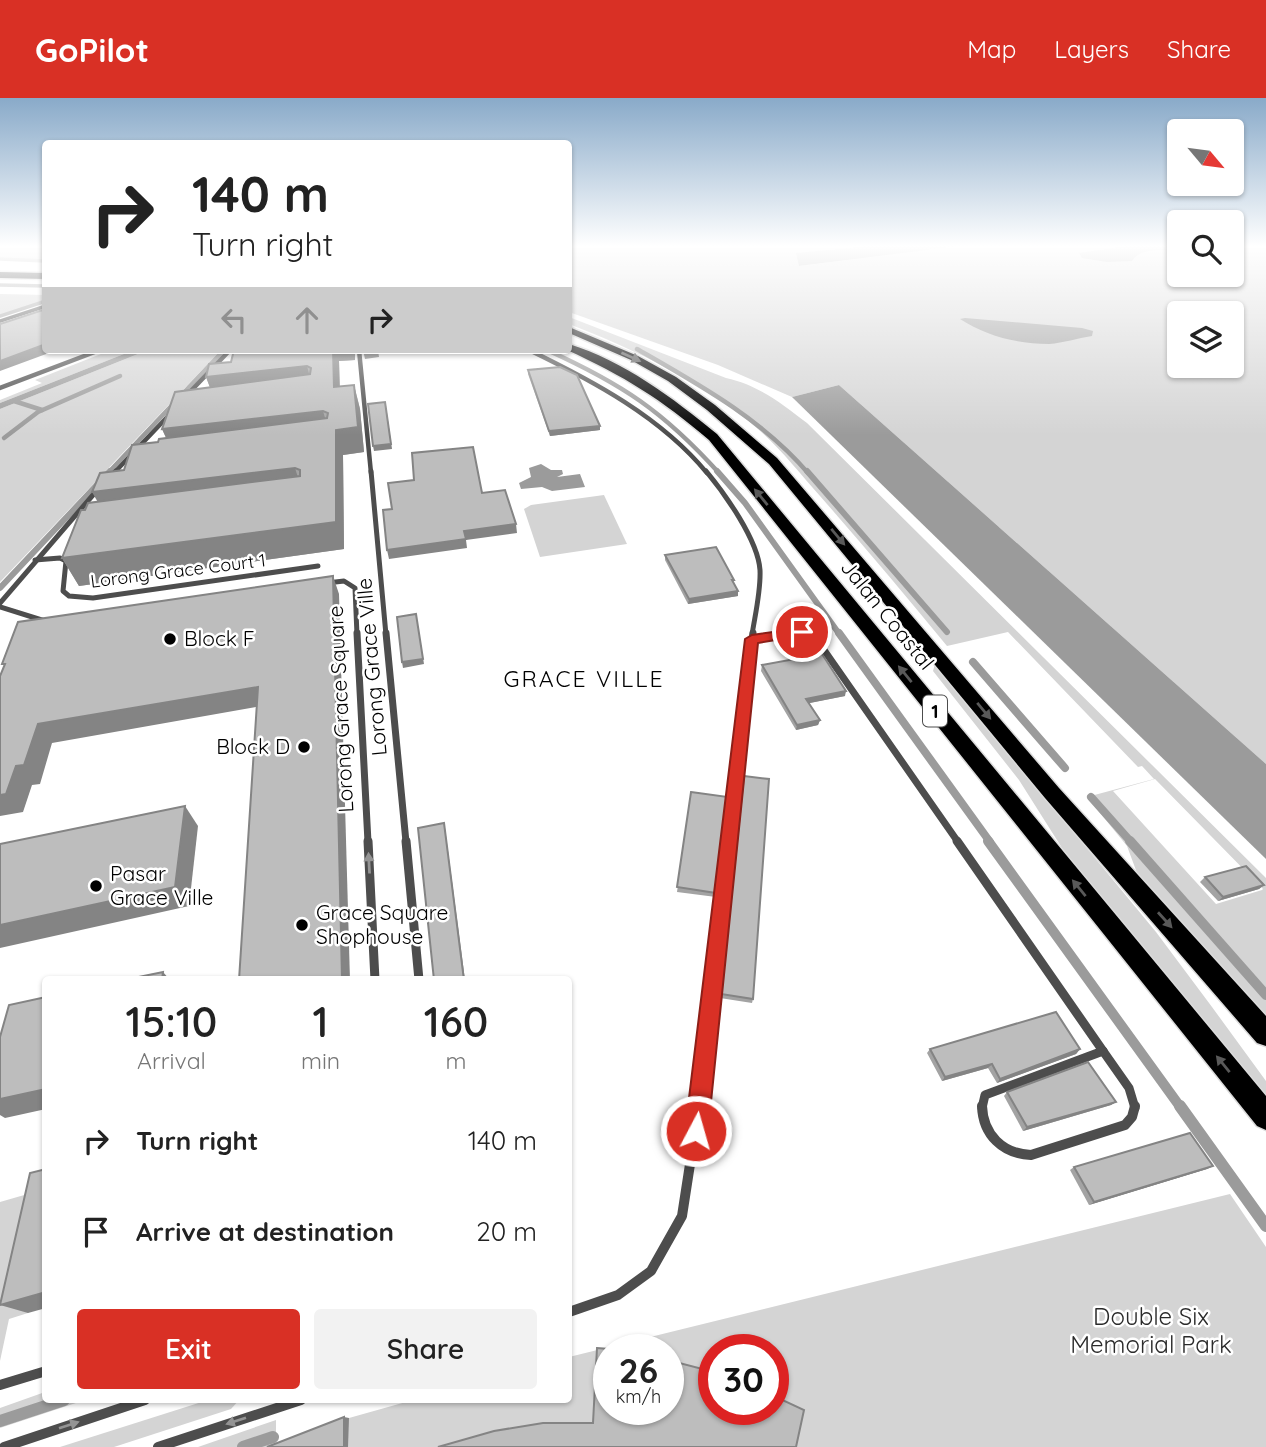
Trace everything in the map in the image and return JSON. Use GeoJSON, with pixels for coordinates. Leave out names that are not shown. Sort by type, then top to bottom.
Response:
{"type":"FeatureCollection","features":[{"type":"Feature","properties":{"kind":"highway","name":"Jalan Coastal"},"geometry":{"type":"LineString","coordinates":[[572,331],[642,361],[671,378],[728,420],[773,461],[1052,793],[1266,1034]]}},
{"type":"Feature","properties":{"kind":"highway","name":"Jalan Coastal"},"geometry":{"type":"LineString","coordinates":[[572,348],[615,368],[670,401],[713,437],[1266,1117]]}},
{"type":"Feature","properties":{"kind":"street"},"geometry":{"type":"LineString","coordinates":[[0,321],[37,309]]}},
{"type":"Feature","properties":{"kind":"street"},"geometry":{"type":"LineString","coordinates":[[0,388],[89,354]]}},
{"type":"Feature","properties":{"kind":"street"},"geometry":{"type":"LineString","coordinates":[[50,621],[39,621],[0,605],[61,529],[226,354]]}},
{"type":"Feature","properties":{"kind":"street","name":"Lorong Grace Ville"},"geometry":{"type":"LineString","coordinates":[[359,354],[419,976]]}},
{"type":"Feature","properties":{"kind":"street"},"geometry":{"type":"LineString","coordinates":[[537,354],[589,380],[646,416],[705,469],[727,495],[754,548],[760,569],[696,1131],[682,1216],[652,1271],[618,1296],[572,1311]]}},
{"type":"Feature","properties":{"kind":"street"},"geometry":{"type":"LineString","coordinates":[[215,365],[229,364]]}},
{"type":"Feature","properties":{"kind":"street"},"geometry":{"type":"LineString","coordinates":[[121,465],[134,463]]}},
{"type":"Feature","properties":{"kind":"street"},"geometry":{"type":"LineString","coordinates":[[61,529],[75,527]]}},
{"type":"Feature","properties":{"kind":"street","name":"Lorong Grace Court 1"},"geometry":{"type":"LineString","coordinates":[[35,560],[60,558],[66,561],[63,591],[69,596],[93,598],[318,566]]}},
{"type":"Feature","properties":{"kind":"street","name":"Lorong Grace Square"},"geometry":{"type":"LineString","coordinates":[[324,584],[344,581],[355,588],[375,976]]}},
{"type":"Feature","properties":{"kind":"street"},"geometry":{"type":"LineString","coordinates":[[752,639],[802,632],[817,640],[1103,1051],[1135,1100],[1136,1111],[1133,1119],[1125,1125],[1031,1155],[1021,1156],[1000,1146],[981,1114],[981,1103],[985,1095],[1103,1051]]}},
{"type":"Feature","properties":{"kind":"street"},"geometry":{"type":"LineString","coordinates":[[0,1385],[42,1372]]}},
{"type":"Feature","properties":{"kind":"street"},"geometry":{"type":"LineString","coordinates":[[4,1447],[136,1403]]}},
{"type":"Feature","properties":{"kind":"street"},"geometry":{"type":"LineString","coordinates":[[158,1447],[285,1403]]}},
{"type":"Feature","properties":{"kind":"green space"},"geometry":{"type":"Polygon","coordinates":[[[0,309],[24,309],[0,317],[0,309]]]}},
{"type":"Feature","properties":{"kind":"green space"},"geometry":{"type":"Polygon","coordinates":[[[572,309],[1167,309],[1167,378],[1244,378],[1244,309],[1266,309],[1266,764],[839,385],[792,397],[718,365],[572,313],[572,309]]]}},
{"type":"Feature","properties":{"kind":"green space"},"geometry":{"type":"Polygon","coordinates":[[[572,318],[748,385],[807,423],[1266,878],[1266,1015],[1137,873],[1127,846],[1087,797],[1154,779],[1142,766],[1138,767],[1008,632],[947,646],[836,514],[758,429],[692,382],[619,345],[572,325],[572,318]],[[1155,779],[1113,791],[1216,904],[1262,890],[1155,779]]]}},
{"type":"Feature","properties":{"kind":"green space"},"geometry":{"type":"Polygon","coordinates":[[[101,354],[124,354],[0,403],[0,400],[42,383],[35,380],[101,354]]]}},
{"type":"Feature","properties":{"kind":"green space"},"geometry":{"type":"Polygon","coordinates":[[[138,354],[217,354],[0,582],[0,409],[138,354]]]}},
{"type":"Feature","properties":{"kind":"green space"},"geometry":{"type":"Polygon","coordinates":[[[604,495],[627,544],[540,557],[524,509],[531,505],[604,495]]]}},
{"type":"Feature","properties":{"kind":"green space"},"geometry":{"type":"Polygon","coordinates":[[[935,664],[1156,932],[1212,1007],[1266,1081],[1266,1111],[1062,848],[1019,780],[933,671],[935,664]]]}},
{"type":"Feature","properties":{"kind":"green space"},"geometry":{"type":"Polygon","coordinates":[[[42,1190],[42,1211],[28,1313],[9,1319],[0,1361],[0,1202],[42,1190]]]}},
{"type":"Feature","properties":{"kind":"green space","name":"Double Six Memorial Park"},"geometry":{"type":"Polygon","coordinates":[[[1230,1194],[1266,1247],[1266,1447],[198,1447],[276,1420],[276,1445],[349,1418],[402,1403],[572,1403],[572,1356],[593,1351],[593,1425],[684,1425],[684,1334],[662,1334],[1230,1194]]]}},
{"type":"Feature","properties":{"kind":"green space"},"geometry":{"type":"Polygon","coordinates":[[[42,1393],[42,1403],[76,1403],[0,1428],[0,1408],[42,1393]]]}},
{"type":"Feature","properties":{"kind":"green space"},"geometry":{"type":"Polygon","coordinates":[[[199,1403],[236,1403],[231,1409],[114,1447],[60,1447],[199,1403]]]}},
{"type":"Feature","properties":{"kind":"shaded area"},"geometry":{"type":"Polygon","coordinates":[[[960,319],[1093,331],[1092,336],[1060,343],[1026,342],[981,330],[960,319]]]}},
{"type":"Feature","properties":{"kind":"shaded area"},"geometry":{"type":"Polygon","coordinates":[[[124,354],[138,354],[0,409],[0,403],[124,354]]]}},
{"type":"Feature","properties":{"kind":"shaded area"},"geometry":{"type":"Polygon","coordinates":[[[839,385],[1266,764],[1266,859],[792,397],[839,385]]]}},
{"type":"Feature","properties":{"kind":"shaded area"},"geometry":{"type":"Polygon","coordinates":[[[541,464],[551,470],[562,470],[563,474],[557,477],[580,474],[585,487],[552,491],[542,487],[521,489],[519,483],[531,477],[529,468],[541,464]]]}},
{"type":"Feature","properties":{"kind":"building"},"geometry":{"type":"Polygon","coordinates":[[[42,310],[42,345],[0,361],[0,324],[42,310]]]}},
{"type":"Feature","properties":{"kind":"building"},"geometry":{"type":"Polygon","coordinates":[[[233,354],[333,354],[334,387],[354,385],[358,427],[336,430],[336,522],[62,558],[81,510],[85,510],[88,503],[300,476],[300,470],[295,468],[92,492],[100,473],[124,470],[132,445],[158,442],[159,439],[327,418],[328,413],[323,411],[162,429],[175,392],[310,374],[311,368],[307,366],[206,377],[209,364],[231,362],[233,354]]]}},
{"type":"Feature","properties":{"kind":"building"},"geometry":{"type":"Polygon","coordinates":[[[560,367],[577,375],[600,426],[549,431],[528,370],[560,367]]]}},
{"type":"Feature","properties":{"kind":"building"},"geometry":{"type":"Polygon","coordinates":[[[385,402],[391,444],[373,446],[368,404],[385,402]]]}},
{"type":"Feature","properties":{"kind":"building"},"geometry":{"type":"Polygon","coordinates":[[[473,447],[482,493],[505,490],[516,524],[464,531],[466,539],[387,550],[383,510],[392,509],[388,483],[414,480],[412,453],[473,447]]]}},
{"type":"Feature","properties":{"kind":"building"},"geometry":{"type":"Polygon","coordinates":[[[716,547],[738,591],[689,599],[665,555],[716,547]]]}},
{"type":"Feature","properties":{"kind":"building"},"geometry":{"type":"Polygon","coordinates":[[[333,576],[342,976],[239,976],[258,687],[38,724],[24,765],[16,766],[6,794],[0,795],[0,676],[18,622],[333,576]]]}},
{"type":"Feature","properties":{"kind":"building"},"geometry":{"type":"Polygon","coordinates":[[[416,614],[423,659],[402,662],[397,617],[416,614]]]}},
{"type":"Feature","properties":{"kind":"building"},"geometry":{"type":"Polygon","coordinates":[[[822,654],[846,691],[806,699],[820,720],[797,725],[762,665],[822,654]]]}},
{"type":"Feature","properties":{"kind":"building"},"geometry":{"type":"Polygon","coordinates":[[[744,776],[769,779],[753,999],[721,994],[744,776]]]}},
{"type":"Feature","properties":{"kind":"building"},"geometry":{"type":"Polygon","coordinates":[[[691,792],[728,797],[716,893],[677,887],[691,792]]]}},
{"type":"Feature","properties":{"kind":"building","name":"Pasar Grace Ville"},"geometry":{"type":"Polygon","coordinates":[[[185,806],[175,887],[0,925],[0,844],[185,806]]]}},
{"type":"Feature","properties":{"kind":"building"},"geometry":{"type":"Polygon","coordinates":[[[444,823],[463,976],[434,976],[418,828],[444,823]]]}},
{"type":"Feature","properties":{"kind":"building"},"geometry":{"type":"Polygon","coordinates":[[[1246,866],[1264,885],[1223,897],[1205,877],[1246,866]]]}},
{"type":"Feature","properties":{"kind":"building"},"geometry":{"type":"Polygon","coordinates":[[[163,972],[162,976],[144,976],[163,972]]]}},
{"type":"Feature","properties":{"kind":"building"},"geometry":{"type":"Polygon","coordinates":[[[42,998],[42,1090],[0,1099],[0,1037],[9,1005],[42,998]]]}},
{"type":"Feature","properties":{"kind":"building"},"geometry":{"type":"Polygon","coordinates":[[[1056,1012],[1080,1049],[1000,1079],[992,1064],[945,1077],[930,1049],[1056,1012]]]}},
{"type":"Feature","properties":{"kind":"building"},"geometry":{"type":"Polygon","coordinates":[[[1088,1062],[1116,1102],[1027,1127],[1007,1092],[1088,1062]]]}},
{"type":"Feature","properties":{"kind":"building"},"geometry":{"type":"Polygon","coordinates":[[[1190,1133],[1213,1166],[1094,1202],[1074,1167],[1190,1133]]]}},
{"type":"Feature","properties":{"kind":"building"},"geometry":{"type":"Polygon","coordinates":[[[42,1170],[42,1293],[0,1305],[30,1173],[42,1170]]]}},
{"type":"Feature","properties":{"kind":"building"},"geometry":{"type":"Polygon","coordinates":[[[684,1364],[698,1368],[698,1425],[789,1425],[789,1403],[804,1410],[796,1447],[438,1447],[494,1431],[543,1423],[684,1425],[684,1364]]]}},
{"type":"Feature","properties":{"kind":"building"},"geometry":{"type":"Polygon","coordinates":[[[344,1417],[344,1447],[267,1447],[344,1417]]]}},
{"type":"Feature","properties":{"kind":"waterway"},"geometry":{"type":"LineString","coordinates":[[0,316],[22,309]]}},
{"type":"Feature","properties":{"kind":"waterway"},"geometry":{"type":"LineString","coordinates":[[637,349],[706,389],[750,419],[808,473]]}},
{"type":"Feature","properties":{"kind":"waterway"},"geometry":{"type":"LineString","coordinates":[[108,473],[220,354]]}},
{"type":"Feature","properties":{"kind":"waterway"},"geometry":{"type":"LineString","coordinates":[[555,354],[598,375],[640,401],[679,432],[719,473]]}},
{"type":"Feature","properties":{"kind":"waterway"},"geometry":{"type":"LineString","coordinates":[[4,438],[38,412],[120,376]]}},
{"type":"Feature","properties":{"kind":"waterway"},"geometry":{"type":"LineString","coordinates":[[14,401],[42,410]]}},
{"type":"Feature","properties":{"kind":"waterway"},"geometry":{"type":"LineString","coordinates":[[0,588],[110,471]]}},
{"type":"Feature","properties":{"kind":"waterway"},"geometry":{"type":"LineString","coordinates":[[717,471],[745,503],[840,635]]}},
{"type":"Feature","properties":{"kind":"waterway"},"geometry":{"type":"LineString","coordinates":[[807,471],[947,632]]}},
{"type":"Feature","properties":{"kind":"waterway"},"geometry":{"type":"LineString","coordinates":[[839,633],[990,842]]}},
{"type":"Feature","properties":{"kind":"waterway"},"geometry":{"type":"LineString","coordinates":[[973,662],[1065,768]]}},
{"type":"Feature","properties":{"kind":"waterway"},"geometry":{"type":"LineString","coordinates":[[1091,797],[1131,842]]}},
{"type":"Feature","properties":{"kind":"waterway"},"geometry":{"type":"LineString","coordinates":[[988,841],[1181,1108]]}},
{"type":"Feature","properties":{"kind":"waterway"},"geometry":{"type":"LineString","coordinates":[[1130,841],[1266,995]]}},
{"type":"Feature","properties":{"kind":"waterway"},"geometry":{"type":"LineString","coordinates":[[1180,1106],[1266,1226]]}},
{"type":"Feature","properties":{"kind":"waterway"},"geometry":{"type":"LineString","coordinates":[[0,1421],[55,1403]]}},
{"type":"Feature","properties":{"kind":"waterway"},"geometry":{"type":"LineString","coordinates":[[243,1447],[273,1437]]}},
{"type":"Feature","properties":{"kind":"place","name":"Block F"},"geometry":{"type":"Point","coordinates":[170,639]}},
{"type":"Feature","properties":{"kind":"place","name":"Block D"},"geometry":{"type":"Point","coordinates":[304,747]}},
{"type":"Feature","properties":{"kind":"place","name":"Pasar Grace Ville"},"geometry":{"type":"Point","coordinates":[96,886]}},
{"type":"Feature","properties":{"kind":"place","name":"Grace Square Shophouse"},"geometry":{"type":"Point","coordinates":[302,925]}},
{"type":"Feature","properties":{"kind":"district","name":"GRACE VILLE"},"geometry":{"type":"Point","coordinates":[584,679]}},
{"type":"Feature","properties":{"kind":"route"},"geometry":{"type":"LineString","coordinates":[[696,1131],[752,639],[802,632]]}}]}
